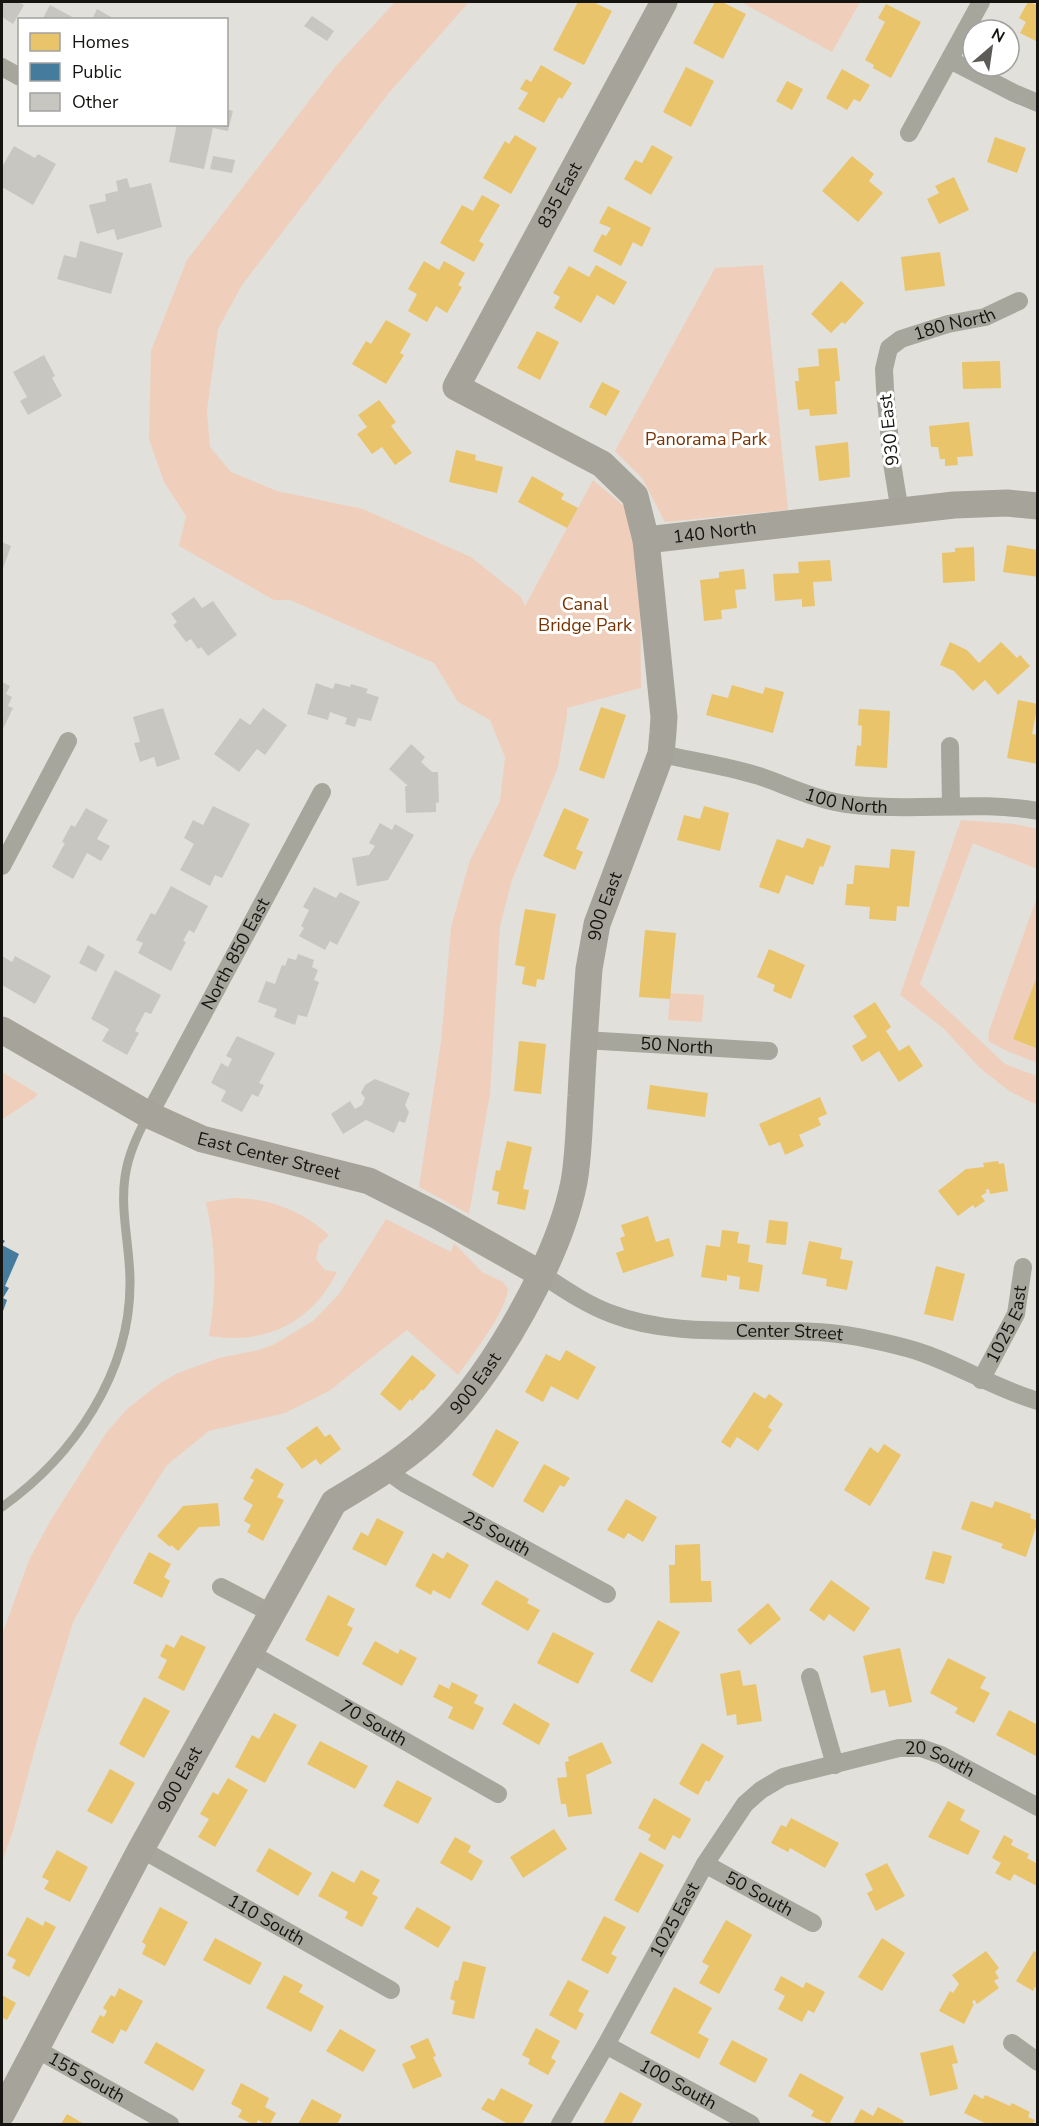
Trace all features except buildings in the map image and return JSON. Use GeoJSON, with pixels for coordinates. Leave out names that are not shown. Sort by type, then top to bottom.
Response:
{"type":"FeatureCollection","features":[{"type":"Feature","properties":{"kind":"street","name":"835 East"},"geometry":{"type":"LineString","coordinates":[[646,540],[635,495],[602,464],[456,387],[664,2]]}},
{"type":"Feature","properties":{"kind":"street"},"geometry":{"type":"LineString","coordinates":[[909,133],[981,2]]}},
{"type":"Feature","properties":{"kind":"street"},"geometry":{"type":"LineString","coordinates":[[950,60],[1038,103]]}},
{"type":"Feature","properties":{"kind":"street"},"geometry":{"type":"LineString","coordinates":[[2,67],[18,76]]}},
{"type":"Feature","properties":{"kind":"street","name":"180 North"},"geometry":{"type":"LineString","coordinates":[[889,348],[901,339],[948,324],[985,317],[1019,301]]}},
{"type":"Feature","properties":{"kind":"street","name":"930 East"},"geometry":{"type":"LineString","coordinates":[[889,348],[884,369],[885,389],[892,463],[900,512]]}},
{"type":"Feature","properties":{"kind":"street","name":"140 North"},"geometry":{"type":"LineString","coordinates":[[646,540],[954,505],[988,503],[1038,506]]}},
{"type":"Feature","properties":{"kind":"street","name":"900 East"},"geometry":{"type":"LineString","coordinates":[[2,2114],[141,1849],[334,1502],[386,1470],[440,1426],[473,1389],[541,1274],[559,1233],[574,1179],[589,969],[597,924],[661,754],[664,717],[646,540]]}},
{"type":"Feature","properties":{"kind":"street"},"geometry":{"type":"LineString","coordinates":[[2,866],[68,741]]}},
{"type":"Feature","properties":{"kind":"street"},"geometry":{"type":"LineString","coordinates":[[950,746],[951,806]]}},
{"type":"Feature","properties":{"kind":"street","name":"100 North"},"geometry":{"type":"LineString","coordinates":[[661,754],[759,776],[810,796],[836,803],[881,807],[993,806],[1038,811]]}},
{"type":"Feature","properties":{"kind":"street","name":"North 850 East"},"geometry":{"type":"LineString","coordinates":[[148,1115],[322,792]]}},
{"type":"Feature","properties":{"kind":"street","name":"East Center Street"},"geometry":{"type":"LineString","coordinates":[[2,1030],[148,1115],[202,1138],[369,1181],[438,1216],[541,1274]]}},
{"type":"Feature","properties":{"kind":"street","name":"50 North"},"geometry":{"type":"LineString","coordinates":[[584,1040],[769,1051]]}},
{"type":"Feature","properties":{"kind":"street","name":"1025 East"},"geometry":{"type":"LineString","coordinates":[[981,1380],[1016,1314],[1023,1267]]}},
{"type":"Feature","properties":{"kind":"street","name":"Center Street"},"geometry":{"type":"LineString","coordinates":[[541,1274],[613,1315],[645,1323],[681,1328],[854,1336],[904,1346],[950,1364],[1012,1394],[1038,1401]]}},
{"type":"Feature","properties":{"kind":"street","name":"25 South"},"geometry":{"type":"LineString","coordinates":[[386,1470],[404,1483],[607,1594]]}},
{"type":"Feature","properties":{"kind":"street"},"geometry":{"type":"LineString","coordinates":[[221,1587],[271,1613]]}},
{"type":"Feature","properties":{"kind":"street","name":"70 South"},"geometry":{"type":"LineString","coordinates":[[250,1653],[498,1794]]}},
{"type":"Feature","properties":{"kind":"street"},"geometry":{"type":"LineString","coordinates":[[810,1677],[835,1765]]}},
{"type":"Feature","properties":{"kind":"street","name":"20 South"},"geometry":{"type":"LineString","coordinates":[[835,1765],[899,1748],[921,1748],[941,1755],[1038,1807]]}},
{"type":"Feature","properties":{"kind":"street","name":"1025 East"},"geometry":{"type":"LineString","coordinates":[[560,2124],[705,1864],[745,1804],[760,1790],[783,1778],[835,1765]]}},
{"type":"Feature","properties":{"kind":"street","name":"110 South"},"geometry":{"type":"LineString","coordinates":[[141,1849],[392,1990]]}},
{"type":"Feature","properties":{"kind":"street","name":"50 South"},"geometry":{"type":"LineString","coordinates":[[705,1864],[813,1923]]}},
{"type":"Feature","properties":{"kind":"street"},"geometry":{"type":"LineString","coordinates":[[1012,2043],[1038,2062]]}},
{"type":"Feature","properties":{"kind":"street","name":"100 South"},"geometry":{"type":"LineString","coordinates":[[606,2045],[751,2124]]}},
{"type":"Feature","properties":{"kind":"street","name":"155 South"},"geometry":{"type":"LineString","coordinates":[[36,2049],[170,2124]]}},
{"type":"Feature","properties":{"kind":"lane"},"geometry":{"type":"LineString","coordinates":[[2,1507],[34,1481],[77,1434],[100,1397],[116,1361],[124,1335],[130,1298],[129,1255],[123,1193],[125,1176],[134,1144],[148,1115]]}},
{"type":"Feature","properties":{"kind":"green space","name":"Canal Bridge Park"},"geometry":{"type":"Polygon","coordinates":[[[395,2],[469,2],[388,94],[242,285],[218,329],[207,411],[210,447],[231,472],[277,491],[363,509],[471,557],[521,597],[525,606],[593,480],[625,507],[640,549],[641,688],[567,708],[558,767],[512,880],[500,926],[490,1094],[469,1214],[419,1187],[441,1042],[451,927],[470,860],[500,801],[505,757],[490,720],[458,702],[434,663],[290,600],[274,600],[179,546],[186,516],[164,482],[149,439],[151,351],[187,260],[335,67],[395,2]]]}},
{"type":"Feature","properties":{"kind":"green space"},"geometry":{"type":"Polygon","coordinates":[[[741,2],[860,2],[832,52],[741,2]]]}},
{"type":"Feature","properties":{"kind":"green space","name":"Panorama Park"},"geometry":{"type":"Polygon","coordinates":[[[763,265],[788,510],[665,522],[642,478],[615,451],[715,268],[763,265]]]}},
{"type":"Feature","properties":{"kind":"green space"},"geometry":{"type":"Polygon","coordinates":[[[961,820],[1015,824],[1037,829],[1037,869],[973,843],[920,984],[1005,1064],[1037,1076],[1037,1105],[1009,1091],[980,1068],[943,1028],[900,995],[961,820]]]}},
{"type":"Feature","properties":{"kind":"green space"},"geometry":{"type":"Polygon","coordinates":[[[1037,897],[1037,976],[1013,1039],[1037,1049],[1037,1063],[988,1041],[989,1031],[1037,897]]]}},
{"type":"Feature","properties":{"kind":"green space"},"geometry":{"type":"Polygon","coordinates":[[[670,993],[704,995],[702,1022],[668,1020],[670,993]]]}},
{"type":"Feature","properties":{"kind":"green space"},"geometry":{"type":"Polygon","coordinates":[[[2,1072],[38,1094],[2,1120],[2,1072]]]}},
{"type":"Feature","properties":{"kind":"green space"},"geometry":{"type":"Polygon","coordinates":[[[232,1198],[272,1203],[296,1212],[318,1226],[329,1235],[319,1245],[316,1259],[325,1270],[337,1272],[314,1305],[300,1317],[268,1333],[249,1337],[209,1336],[214,1269],[212,1235],[206,1202],[232,1198]]]}},
{"type":"Feature","properties":{"kind":"green space"},"geometry":{"type":"Polygon","coordinates":[[[386,1219],[451,1252],[454,1243],[482,1272],[503,1282],[508,1289],[506,1299],[495,1322],[458,1375],[407,1330],[329,1391],[285,1413],[209,1431],[167,1465],[118,1542],[73,1622],[2,1862],[2,1635],[29,1560],[52,1518],[106,1433],[128,1408],[159,1384],[178,1373],[219,1358],[273,1345],[313,1321],[339,1294],[386,1219]]]}}]}
